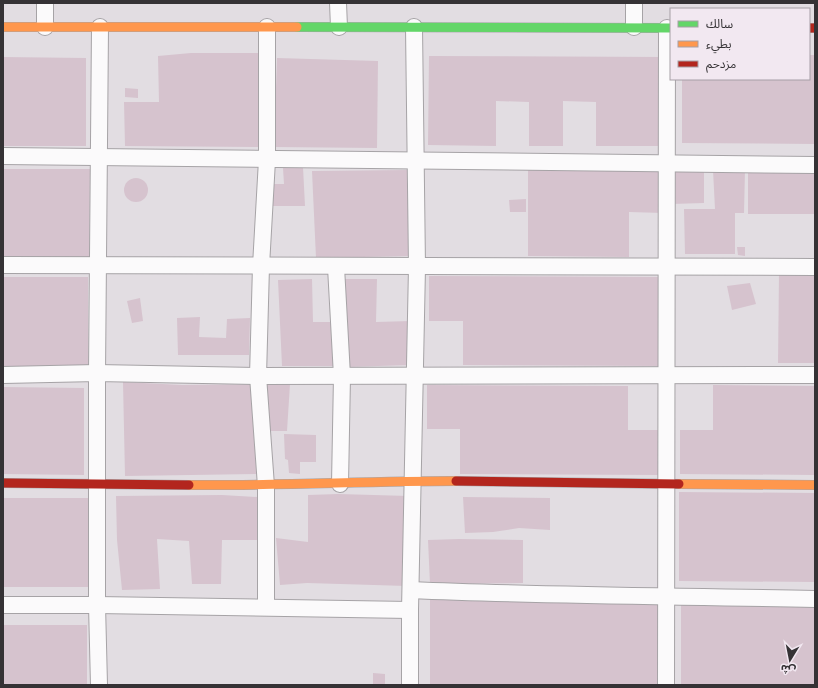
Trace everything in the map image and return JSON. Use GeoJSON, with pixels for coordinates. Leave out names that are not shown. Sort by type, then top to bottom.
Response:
{"type":"FeatureCollection","features":[{"type":"Feature","properties":{"kind":"street"},"geometry":{"type":"LineString","coordinates":[[45,3],[45,27]]}},
{"type":"Feature","properties":{"kind":"street"},"geometry":{"type":"LineString","coordinates":[[338,3],[339,27]]}},
{"type":"Feature","properties":{"kind":"street"},"geometry":{"type":"LineString","coordinates":[[634,3],[634,27]]}},
{"type":"Feature","properties":{"kind":"street"},"geometry":{"type":"LineString","coordinates":[[3,27],[669,28],[666,163],[666,685]]}},
{"type":"Feature","properties":{"kind":"street"},"geometry":{"type":"LineString","coordinates":[[99,685],[97,605],[97,373],[100,27]]}},
{"type":"Feature","properties":{"kind":"street"},"geometry":{"type":"LineString","coordinates":[[266,607],[266,486],[258,376],[261,266],[267,160],[267,27]]}},
{"type":"Feature","properties":{"kind":"street"},"geometry":{"type":"LineString","coordinates":[[410,685],[410,610],[417,267],[414,27]]}},
{"type":"Feature","properties":{"kind":"street"},"geometry":{"type":"LineString","coordinates":[[3,156],[815,165]]}},
{"type":"Feature","properties":{"kind":"street"},"geometry":{"type":"LineString","coordinates":[[3,265],[815,267]]}},
{"type":"Feature","properties":{"kind":"street"},"geometry":{"type":"LineString","coordinates":[[336,266],[342,376],[340,484]]}},
{"type":"Feature","properties":{"kind":"street"},"geometry":{"type":"LineString","coordinates":[[3,375],[97,373],[258,376],[815,375]]}},
{"type":"Feature","properties":{"kind":"street"},"geometry":{"type":"LineString","coordinates":[[3,482],[266,486],[413,481],[815,485]]}},
{"type":"Feature","properties":{"kind":"street"},"geometry":{"type":"LineString","coordinates":[[411,590],[537,596],[666,596],[815,600]]}},
{"type":"Feature","properties":{"kind":"street"},"geometry":{"type":"LineString","coordinates":[[3,606],[97,605],[410,610]]}},
{"type":"Feature","properties":{"kind":"building"},"geometry":{"type":"Polygon","coordinates":[[[191,53],[258,53],[258,147],[125,146],[124,102],[159,102],[158,56],[191,53]]]}},
{"type":"Feature","properties":{"kind":"building"},"geometry":{"type":"Polygon","coordinates":[[[810,55],[815,55],[815,144],[682,143],[682,80],[810,80],[810,55]]]}},
{"type":"Feature","properties":{"kind":"building"},"geometry":{"type":"Polygon","coordinates":[[[429,56],[664,57],[664,146],[596,146],[596,102],[563,101],[563,146],[529,146],[529,102],[496,101],[496,146],[428,145],[429,56]]]}},
{"type":"Feature","properties":{"kind":"building"},"geometry":{"type":"Polygon","coordinates":[[[3,57],[86,58],[86,146],[3,146],[3,57]]]}},
{"type":"Feature","properties":{"kind":"building"},"geometry":{"type":"Polygon","coordinates":[[[277,58],[378,61],[377,148],[274,147],[277,58]]]}},
{"type":"Feature","properties":{"kind":"building"},"geometry":{"type":"Polygon","coordinates":[[[125,88],[138,89],[138,98],[125,97],[125,88]]]}},
{"type":"Feature","properties":{"kind":"building"},"geometry":{"type":"Polygon","coordinates":[[[303,167],[305,206],[272,206],[271,184],[284,184],[283,168],[303,167]]]}},
{"type":"Feature","properties":{"kind":"building"},"geometry":{"type":"Polygon","coordinates":[[[528,168],[663,168],[663,213],[629,212],[629,257],[528,256],[528,168]]]}},
{"type":"Feature","properties":{"kind":"building"},"geometry":{"type":"Polygon","coordinates":[[[670,168],[704,168],[704,203],[671,204],[670,168]]]}},
{"type":"Feature","properties":{"kind":"building"},"geometry":{"type":"Polygon","coordinates":[[[3,169],[90,169],[89,258],[3,258],[3,169]]]}},
{"type":"Feature","properties":{"kind":"building"},"geometry":{"type":"Polygon","coordinates":[[[408,170],[410,256],[316,258],[312,171],[408,170]]]}},
{"type":"Feature","properties":{"kind":"building"},"geometry":{"type":"Polygon","coordinates":[[[713,170],[745,170],[744,213],[735,213],[735,254],[685,254],[684,209],[715,209],[713,170]]]}},
{"type":"Feature","properties":{"kind":"building"},"geometry":{"type":"Polygon","coordinates":[[[748,170],[815,170],[815,214],[748,214],[748,170]]]}},
{"type":"Feature","properties":{"kind":"building"},"geometry":{"type":"Polygon","coordinates":[[[136,178],[144,182],[148,190],[144,198],[136,202],[128,198],[124,190],[128,182],[136,178]]]}},
{"type":"Feature","properties":{"kind":"building"},"geometry":{"type":"Polygon","coordinates":[[[526,199],[526,212],[510,212],[509,200],[526,199]]]}},
{"type":"Feature","properties":{"kind":"building"},"geometry":{"type":"Polygon","coordinates":[[[737,247],[745,247],[745,256],[738,255],[737,247]]]}},
{"type":"Feature","properties":{"kind":"building"},"geometry":{"type":"Polygon","coordinates":[[[779,274],[815,274],[815,363],[778,363],[779,274]]]}},
{"type":"Feature","properties":{"kind":"building"},"geometry":{"type":"Polygon","coordinates":[[[429,276],[665,277],[664,366],[463,365],[463,321],[429,321],[429,276]]]}},
{"type":"Feature","properties":{"kind":"building"},"geometry":{"type":"Polygon","coordinates":[[[3,277],[88,277],[88,366],[3,366],[3,277]]]}},
{"type":"Feature","properties":{"kind":"building"},"geometry":{"type":"Polygon","coordinates":[[[312,279],[313,322],[336,322],[338,366],[282,366],[278,280],[312,279]]]}},
{"type":"Feature","properties":{"kind":"building"},"geometry":{"type":"Polygon","coordinates":[[[343,279],[377,279],[376,322],[411,321],[411,365],[345,367],[343,279]]]}},
{"type":"Feature","properties":{"kind":"building"},"geometry":{"type":"Polygon","coordinates":[[[750,283],[756,304],[732,310],[727,286],[750,283]]]}},
{"type":"Feature","properties":{"kind":"building"},"geometry":{"type":"Polygon","coordinates":[[[140,298],[143,321],[132,323],[127,301],[140,298]]]}},
{"type":"Feature","properties":{"kind":"building"},"geometry":{"type":"Polygon","coordinates":[[[200,317],[199,337],[226,338],[227,319],[250,318],[249,355],[178,355],[177,318],[200,317]]]}},
{"type":"Feature","properties":{"kind":"building"},"geometry":{"type":"Polygon","coordinates":[[[123,382],[182,385],[290,384],[287,431],[255,431],[256,474],[125,476],[123,382]]]}},
{"type":"Feature","properties":{"kind":"building"},"geometry":{"type":"Polygon","coordinates":[[[427,385],[628,386],[628,430],[662,430],[662,475],[460,474],[460,429],[427,429],[427,385]]]}},
{"type":"Feature","properties":{"kind":"building"},"geometry":{"type":"Polygon","coordinates":[[[713,385],[814,386],[814,475],[680,474],[680,430],[713,430],[713,385]]]}},
{"type":"Feature","properties":{"kind":"building"},"geometry":{"type":"Polygon","coordinates":[[[3,387],[84,388],[84,475],[3,474],[3,387]]]}},
{"type":"Feature","properties":{"kind":"building"},"geometry":{"type":"Polygon","coordinates":[[[284,434],[316,435],[316,462],[300,462],[300,474],[289,473],[288,460],[285,459],[284,434]]]}},
{"type":"Feature","properties":{"kind":"building"},"geometry":{"type":"Polygon","coordinates":[[[679,492],[815,493],[815,582],[679,581],[679,492]]]}},
{"type":"Feature","properties":{"kind":"building"},"geometry":{"type":"Polygon","coordinates":[[[338,494],[409,496],[407,586],[307,583],[280,585],[276,538],[308,542],[308,495],[338,494]]]}},
{"type":"Feature","properties":{"kind":"building"},"geometry":{"type":"Polygon","coordinates":[[[222,495],[258,497],[257,540],[222,540],[221,584],[192,584],[189,541],[157,539],[160,589],[122,590],[117,540],[116,496],[222,495]]]}},
{"type":"Feature","properties":{"kind":"building"},"geometry":{"type":"Polygon","coordinates":[[[463,497],[550,498],[550,530],[519,528],[493,532],[465,533],[463,497]]]}},
{"type":"Feature","properties":{"kind":"building"},"geometry":{"type":"Polygon","coordinates":[[[3,498],[88,498],[88,587],[3,587],[3,498]]]}},
{"type":"Feature","properties":{"kind":"building"},"geometry":{"type":"Polygon","coordinates":[[[428,540],[523,540],[523,583],[430,584],[428,540]]]}},
{"type":"Feature","properties":{"kind":"building"},"geometry":{"type":"Polygon","coordinates":[[[430,599],[665,601],[665,685],[430,685],[430,599]]]}},
{"type":"Feature","properties":{"kind":"building"},"geometry":{"type":"Polygon","coordinates":[[[681,604],[815,605],[815,685],[681,685],[681,604]]]}},
{"type":"Feature","properties":{"kind":"building"},"geometry":{"type":"Polygon","coordinates":[[[3,625],[87,625],[87,685],[3,685],[3,625]]]}},
{"type":"Feature","properties":{"kind":"building"},"geometry":{"type":"Polygon","coordinates":[[[373,673],[385,674],[385,685],[373,685],[373,673]]]}},
{"type":"Feature","properties":{"kind":"traffic: fast"},"geometry":{"type":"LineString","coordinates":[[297,27],[670,28]]}},
{"type":"Feature","properties":{"kind":"traffic: slow"},"geometry":{"type":"LineString","coordinates":[[3,27],[297,27]]}},
{"type":"Feature","properties":{"kind":"traffic: slow"},"geometry":{"type":"LineString","coordinates":[[189,485],[456,481]]}},
{"type":"Feature","properties":{"kind":"traffic: slow"},"geometry":{"type":"LineString","coordinates":[[679,484],[815,485]]}},
{"type":"Feature","properties":{"kind":"traffic: jam"},"geometry":{"type":"LineString","coordinates":[[810,28],[815,28]]}},
{"type":"Feature","properties":{"kind":"traffic: jam"},"geometry":{"type":"LineString","coordinates":[[456,481],[679,484]]}},
{"type":"Feature","properties":{"kind":"traffic: jam"},"geometry":{"type":"LineString","coordinates":[[3,483],[189,485]]}}]}
